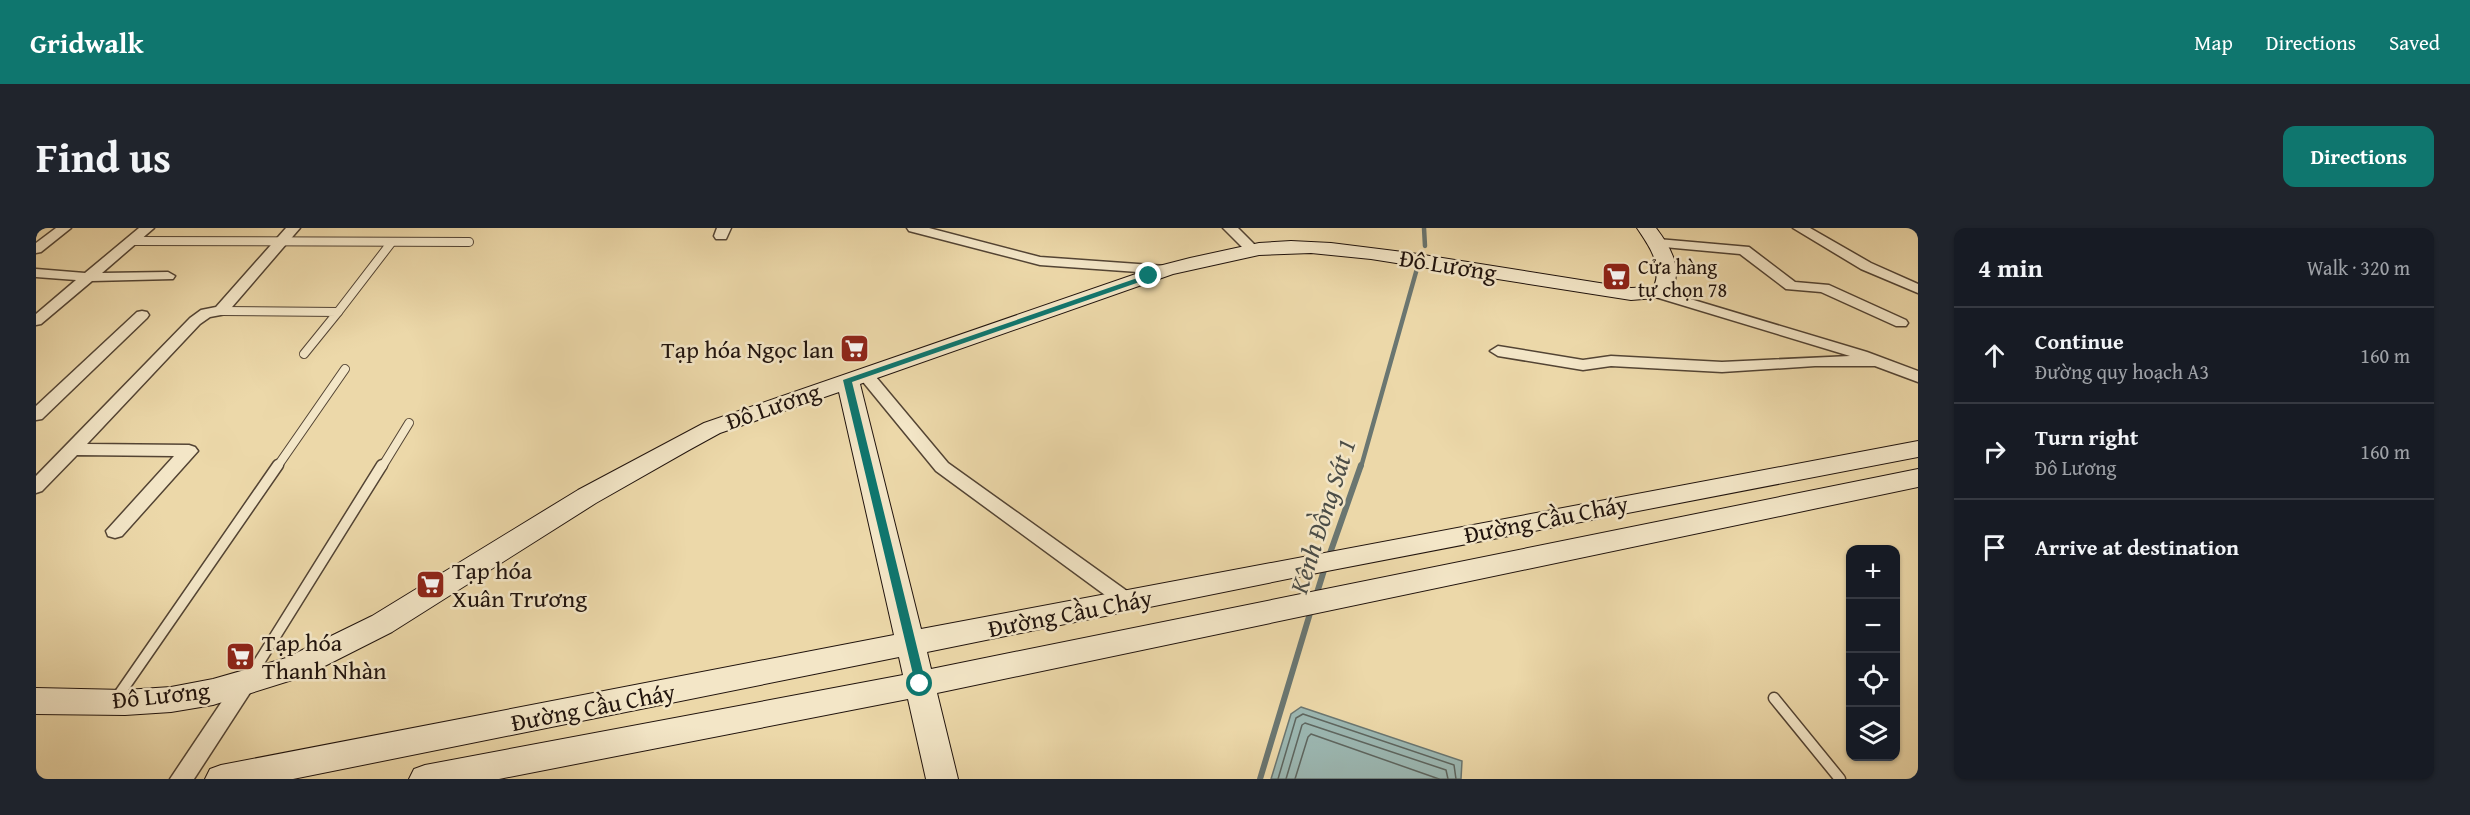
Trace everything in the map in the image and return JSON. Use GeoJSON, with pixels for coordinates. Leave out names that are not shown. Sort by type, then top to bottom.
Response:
{"type":"FeatureCollection","features":[{"type":"Feature","properties":{"kind":"main road"},"geometry":{"type":"LineString","coordinates":[[1652,236],[1667,268],[1668,282],[1661,293],[1657,293]]}},
{"type":"Feature","properties":{"kind":"main road","name":"Đô Lương"},"geometry":{"type":"LineString","coordinates":[[36,701],[168,699],[213,692],[248,679],[295,667],[352,640],[414,604],[611,482],[677,444],[723,424],[856,377],[1166,270],[1224,254],[1290,247],[1349,251],[1631,294],[1657,293]]}},
{"type":"Feature","properties":{"kind":"main road"},"geometry":{"type":"LineString","coordinates":[[856,377],[910,645],[942,779]]}},
{"type":"Feature","properties":{"kind":"main road","name":"Đường Cầu Cháy"},"geometry":{"type":"LineString","coordinates":[[221,779],[1128,601],[1912,455]]}},
{"type":"Feature","properties":{"kind":"main road","name":"Đường Cầu Cháy"},"geometry":{"type":"LineString","coordinates":[[425,779],[920,684],[1918,478]]}},
{"type":"Feature","properties":{"kind":"street"},"geometry":{"type":"LineString","coordinates":[[36,249],[64,228]]}},
{"type":"Feature","properties":{"kind":"street"},"geometry":{"type":"LineString","coordinates":[[36,321],[147,228]]}},
{"type":"Feature","properties":{"kind":"street"},"geometry":{"type":"LineString","coordinates":[[36,487],[195,321],[206,313],[221,311],[293,228]]}},
{"type":"Feature","properties":{"kind":"street"},"geometry":{"type":"LineString","coordinates":[[914,228],[1040,261],[1166,270]]}},
{"type":"Feature","properties":{"kind":"street"},"geometry":{"type":"LineString","coordinates":[[1230,228],[1253,250]]}},
{"type":"Feature","properties":{"kind":"street"},"geometry":{"type":"LineString","coordinates":[[1800,228],[1886,276],[1918,290]]}},
{"type":"Feature","properties":{"kind":"street"},"geometry":{"type":"LineString","coordinates":[[1652,236],[1744,250],[1791,286],[1824,288],[1901,323]]}},
{"type":"Feature","properties":{"kind":"street"},"geometry":{"type":"LineString","coordinates":[[36,273],[89,277],[168,276]]}},
{"type":"Feature","properties":{"kind":"street"},"geometry":{"type":"LineString","coordinates":[[1657,293],[1878,362],[1918,377]]}},
{"type":"Feature","properties":{"kind":"street"},"geometry":{"type":"LineString","coordinates":[[36,415],[141,315]]}},
{"type":"Feature","properties":{"kind":"street"},"geometry":{"type":"LineString","coordinates":[[1498,351],[1583,365],[1611,361],[1722,367],[1815,361],[1878,362]]}},
{"type":"Feature","properties":{"kind":"street"},"geometry":{"type":"LineString","coordinates":[[856,377],[942,467],[1128,601]]}},
{"type":"Feature","properties":{"kind":"street"},"geometry":{"type":"LineString","coordinates":[[73,448],[189,451],[115,531]]}},
{"type":"Feature","properties":{"kind":"street"},"geometry":{"type":"LineString","coordinates":[[181,779],[248,679]]}},
{"type":"Feature","properties":{"kind":"lane"},"geometry":{"type":"LineString","coordinates":[[132,241],[469,243]]}},
{"type":"Feature","properties":{"kind":"lane"},"geometry":{"type":"LineString","coordinates":[[304,354],[391,243]]}},
{"type":"Feature","properties":{"kind":"lane"},"geometry":{"type":"LineString","coordinates":[[221,311],[338,312]]}},
{"type":"Feature","properties":{"kind":"lane"},"geometry":{"type":"LineString","coordinates":[[114,701],[345,369]]}},
{"type":"Feature","properties":{"kind":"lane"},"geometry":{"type":"LineString","coordinates":[[248,679],[409,423]]}},
{"type":"Feature","properties":{"kind":"lane"},"geometry":{"type":"LineString","coordinates":[[1774,698],[1840,779]]}},
{"type":"Feature","properties":{"kind":"water"},"geometry":{"type":"Polygon","coordinates":[[[1301,707],[1462,761],[1461,779],[1271,779],[1291,714],[1301,707]]]}},
{"type":"Feature","properties":{"kind":"waterway","name":"Kênh Đồng Sát 1"},"geometry":{"type":"LineString","coordinates":[[1424,228],[1425,246]]}},
{"type":"Feature","properties":{"kind":"waterway","name":"Kênh Đồng Sát 1"},"geometry":{"type":"LineString","coordinates":[[1361,467],[1418,265]]}},
{"type":"Feature","properties":{"kind":"waterway","name":"Kênh Đồng Sát 1"},"geometry":{"type":"LineString","coordinates":[[1328,559],[1361,465]]}},
{"type":"Feature","properties":{"kind":"waterway","name":"Kênh Đồng Sát 1"},"geometry":{"type":"LineString","coordinates":[[1316,596],[1325,567]]}},
{"type":"Feature","properties":{"kind":"waterway","name":"Kênh Đồng Sát 1"},"geometry":{"type":"LineString","coordinates":[[1260,779],[1311,610]]}},
{"type":"Feature","properties":{"kind":"place","name":"Cửa hàng tự chọn 78"},"geometry":{"type":"Point","coordinates":[1617,277]}},
{"type":"Feature","properties":{"kind":"place","name":"Tạp hóa Ngọc lan"},"geometry":{"type":"Point","coordinates":[855,349]}},
{"type":"Feature","properties":{"kind":"place","name":"Tạp hóa Xuân Trương"},"geometry":{"type":"Point","coordinates":[431,584]}},
{"type":"Feature","properties":{"kind":"place","name":"Tạp hóa Thanh Nhàn"},"geometry":{"type":"Point","coordinates":[241,656]}},
{"type":"Feature","properties":{"kind":"route"},"geometry":{"type":"LineString","coordinates":[[920,684],[848,380],[1149,276]]}}]}
